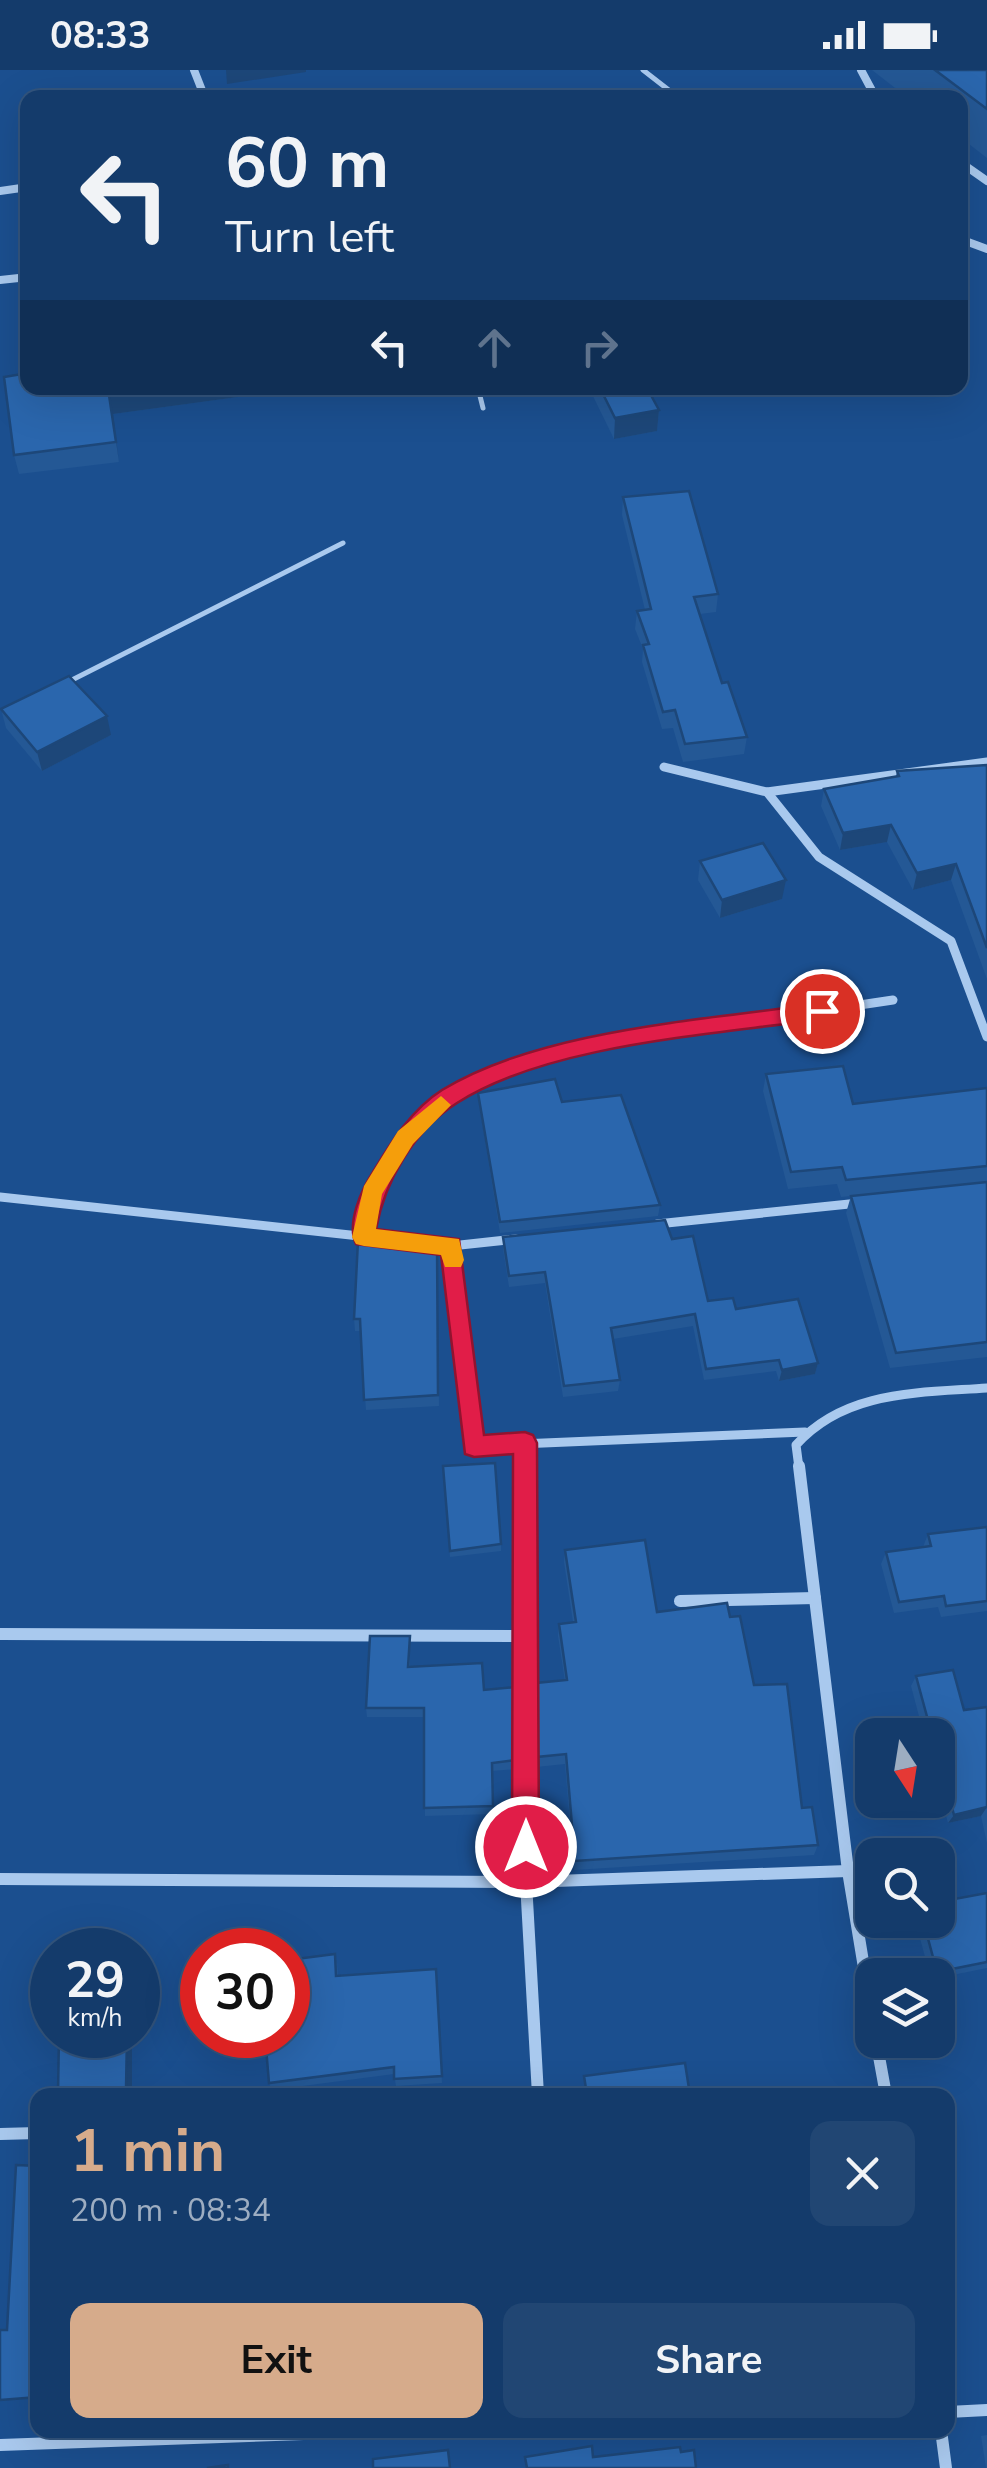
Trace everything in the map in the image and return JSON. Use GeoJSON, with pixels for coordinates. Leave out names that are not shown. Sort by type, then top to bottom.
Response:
{"type":"FeatureCollection","features":[{"type":"Feature","properties":{"kind":"street"},"geometry":{"type":"LineString","coordinates":[[664,767],[767,792],[987,762]]}},
{"type":"Feature","properties":{"kind":"street"},"geometry":{"type":"LineString","coordinates":[[767,792],[819,857],[951,941],[987,1037]]}},
{"type":"Feature","properties":{"kind":"street"},"geometry":{"type":"LineString","coordinates":[[364,1237],[372,1192],[406,1138],[448,1097],[572,1048],[893,1000]]}},
{"type":"Feature","properties":{"kind":"street"},"geometry":{"type":"LineString","coordinates":[[0,1197],[451,1246],[531,1238]]}},
{"type":"Feature","properties":{"kind":"street"},"geometry":{"type":"LineString","coordinates":[[650,1225],[868,1202]]}},
{"type":"Feature","properties":{"kind":"street"},"geometry":{"type":"LineString","coordinates":[[451,1246],[474,1446],[804,1432]]}},
{"type":"Feature","properties":{"kind":"street"},"geometry":{"type":"LineString","coordinates":[[862,1958],[848,1871],[796,1446],[804,1432],[832,1413],[887,1398],[987,1388]]}},
{"type":"Feature","properties":{"kind":"street"},"geometry":{"type":"LineString","coordinates":[[525,1443],[526,1882],[538,2088]]}},
{"type":"Feature","properties":{"kind":"street"},"geometry":{"type":"LineString","coordinates":[[680,1601],[815,1598]]}},
{"type":"Feature","properties":{"kind":"street"},"geometry":{"type":"LineString","coordinates":[[0,1634],[525,1636]]}},
{"type":"Feature","properties":{"kind":"street"},"geometry":{"type":"LineString","coordinates":[[0,1879],[526,1882],[848,1871]]}},
{"type":"Feature","properties":{"kind":"street"},"geometry":{"type":"LineString","coordinates":[[879,2058],[885,2088]]}},
{"type":"Feature","properties":{"kind":"street"},"geometry":{"type":"LineString","coordinates":[[0,2134],[30,2134]]}},
{"type":"Feature","properties":{"kind":"street"},"geometry":{"type":"LineString","coordinates":[[955,2412],[987,2410]]}},
{"type":"Feature","properties":{"kind":"street"},"geometry":{"type":"LineString","coordinates":[[0,2445],[195,2438]]}},
{"type":"Feature","properties":{"kind":"street"},"geometry":{"type":"LineString","coordinates":[[942,2438],[946,2468]]}},
{"type":"Feature","properties":{"kind":"lane"},"geometry":{"type":"LineString","coordinates":[[644,70],[669,90]]}},
{"type":"Feature","properties":{"kind":"lane"},"geometry":{"type":"LineString","coordinates":[[480,395],[483,408]]}},
{"type":"Feature","properties":{"kind":"lane"},"geometry":{"type":"LineString","coordinates":[[52,691],[343,543]]}},
{"type":"Feature","properties":{"kind":"building"},"geometry":{"type":"Polygon","coordinates":[[[935,70],[987,70],[987,109],[968,95],[968,90],[962,90],[935,70]]]}},
{"type":"Feature","properties":{"kind":"building"},"geometry":{"type":"Polygon","coordinates":[[[20,374],[20,395],[109,395],[116,442],[14,455],[4,377],[20,374]]]}},
{"type":"Feature","properties":{"kind":"building"},"geometry":{"type":"Polygon","coordinates":[[[604,395],[651,395],[659,410],[615,418],[604,395]]]}},
{"type":"Feature","properties":{"kind":"building"},"geometry":{"type":"Polygon","coordinates":[[[689,491],[718,594],[694,597],[722,683],[728,682],[747,737],[685,744],[675,710],[663,712],[643,645],[649,644],[637,611],[651,609],[623,497],[689,491]]]}},
{"type":"Feature","properties":{"kind":"building"},"geometry":{"type":"Polygon","coordinates":[[[69,676],[107,716],[37,752],[1,709],[69,676]]]}},
{"type":"Feature","properties":{"kind":"building"},"geometry":{"type":"Polygon","coordinates":[[[987,765],[987,948],[956,864],[917,873],[891,825],[843,833],[824,789],[899,776],[897,771],[987,765]]]}},
{"type":"Feature","properties":{"kind":"building"},"geometry":{"type":"Polygon","coordinates":[[[763,843],[786,880],[722,900],[700,861],[763,843]]]}},
{"type":"Feature","properties":{"kind":"building"},"geometry":{"type":"Polygon","coordinates":[[[843,1066],[853,1104],[987,1088],[987,1166],[846,1180],[842,1167],[791,1172],[766,1074],[843,1066]]]}},
{"type":"Feature","properties":{"kind":"building"},"geometry":{"type":"Polygon","coordinates":[[[555,1079],[562,1102],[621,1095],[660,1205],[500,1222],[478,1093],[555,1079]]]}},
{"type":"Feature","properties":{"kind":"building"},"geometry":{"type":"Polygon","coordinates":[[[987,1182],[987,1342],[896,1353],[851,1196],[987,1182]]]}},
{"type":"Feature","properties":{"kind":"building"},"geometry":{"type":"Polygon","coordinates":[[[665,1220],[672,1239],[693,1236],[708,1301],[733,1298],[736,1309],[798,1299],[818,1363],[782,1370],[779,1360],[706,1369],[695,1314],[611,1328],[620,1380],[564,1386],[545,1272],[509,1276],[503,1237],[665,1220]]]}},
{"type":"Feature","properties":{"kind":"building"},"geometry":{"type":"Polygon","coordinates":[[[358,1241],[437,1241],[438,1395],[364,1400],[360,1319],[354,1319],[358,1241]]]}},
{"type":"Feature","properties":{"kind":"building"},"geometry":{"type":"Polygon","coordinates":[[[495,1463],[501,1544],[450,1551],[443,1466],[495,1463]]]}},
{"type":"Feature","properties":{"kind":"building"},"geometry":{"type":"Polygon","coordinates":[[[987,1527],[987,1601],[946,1606],[944,1596],[899,1602],[886,1552],[931,1546],[928,1534],[987,1527]]]}},
{"type":"Feature","properties":{"kind":"building"},"geometry":{"type":"Polygon","coordinates":[[[645,1540],[657,1612],[727,1603],[730,1617],[740,1616],[754,1685],[787,1684],[802,1808],[812,1807],[818,1845],[575,1861],[566,1754],[536,1757],[536,1683],[567,1680],[559,1624],[576,1622],[565,1550],[645,1540]]]}},
{"type":"Feature","properties":{"kind":"building"},"geometry":{"type":"Polygon","coordinates":[[[370,1636],[410,1636],[408,1667],[482,1663],[484,1690],[516,1687],[516,1760],[492,1763],[493,1806],[424,1808],[424,1708],[366,1708],[370,1636]]]}},
{"type":"Feature","properties":{"kind":"building"},"geometry":{"type":"Polygon","coordinates":[[[953,1670],[964,1710],[987,1707],[987,1807],[955,1815],[955,1718],[927,1718],[916,1676],[953,1670]]]}},
{"type":"Feature","properties":{"kind":"building"},"geometry":{"type":"Polygon","coordinates":[[[987,1893],[987,1962],[955,1968],[955,1958],[933,1958],[928,1938],[955,1938],[955,1899],[987,1893]]]}},
{"type":"Feature","properties":{"kind":"building"},"geometry":{"type":"Polygon","coordinates":[[[335,1954],[336,1976],[436,1969],[442,2076],[394,2079],[394,2067],[269,2083],[267,2058],[310,2058],[310,1957],[335,1954]]]}},
{"type":"Feature","properties":{"kind":"building"},"geometry":{"type":"Polygon","coordinates":[[[59,2058],[127,2058],[126,2088],[58,2088],[59,2058]]]}},
{"type":"Feature","properties":{"kind":"building"},"geometry":{"type":"Polygon","coordinates":[[[685,2063],[689,2088],[586,2088],[584,2076],[685,2063]]]}},
{"type":"Feature","properties":{"kind":"building"},"geometry":{"type":"Polygon","coordinates":[[[16,2165],[30,2166],[30,2398],[0,2400],[0,2330],[7,2330],[16,2165]]]}},
{"type":"Feature","properties":{"kind":"building"},"geometry":{"type":"Polygon","coordinates":[[[592,2446],[593,2457],[680,2447],[681,2452],[694,2450],[696,2468],[527,2468],[525,2457],[592,2446]]]}},
{"type":"Feature","properties":{"kind":"building"},"geometry":{"type":"Polygon","coordinates":[[[448,2450],[450,2468],[373,2468],[373,2459],[448,2450]]]}},
{"type":"Feature","properties":{"kind":"slow traffic"},"geometry":{"type":"LineString","coordinates":[[441,1105],[406,1138],[372,1192],[364,1237],[451,1246],[453,1260]]}},
{"type":"Feature","properties":{"kind":"route"},"geometry":{"type":"LineString","coordinates":[[526,1847],[525,1443],[474,1446],[451,1246],[364,1237],[372,1192],[406,1138],[448,1097],[499,1075],[572,1048],[822,1011]]}}]}
